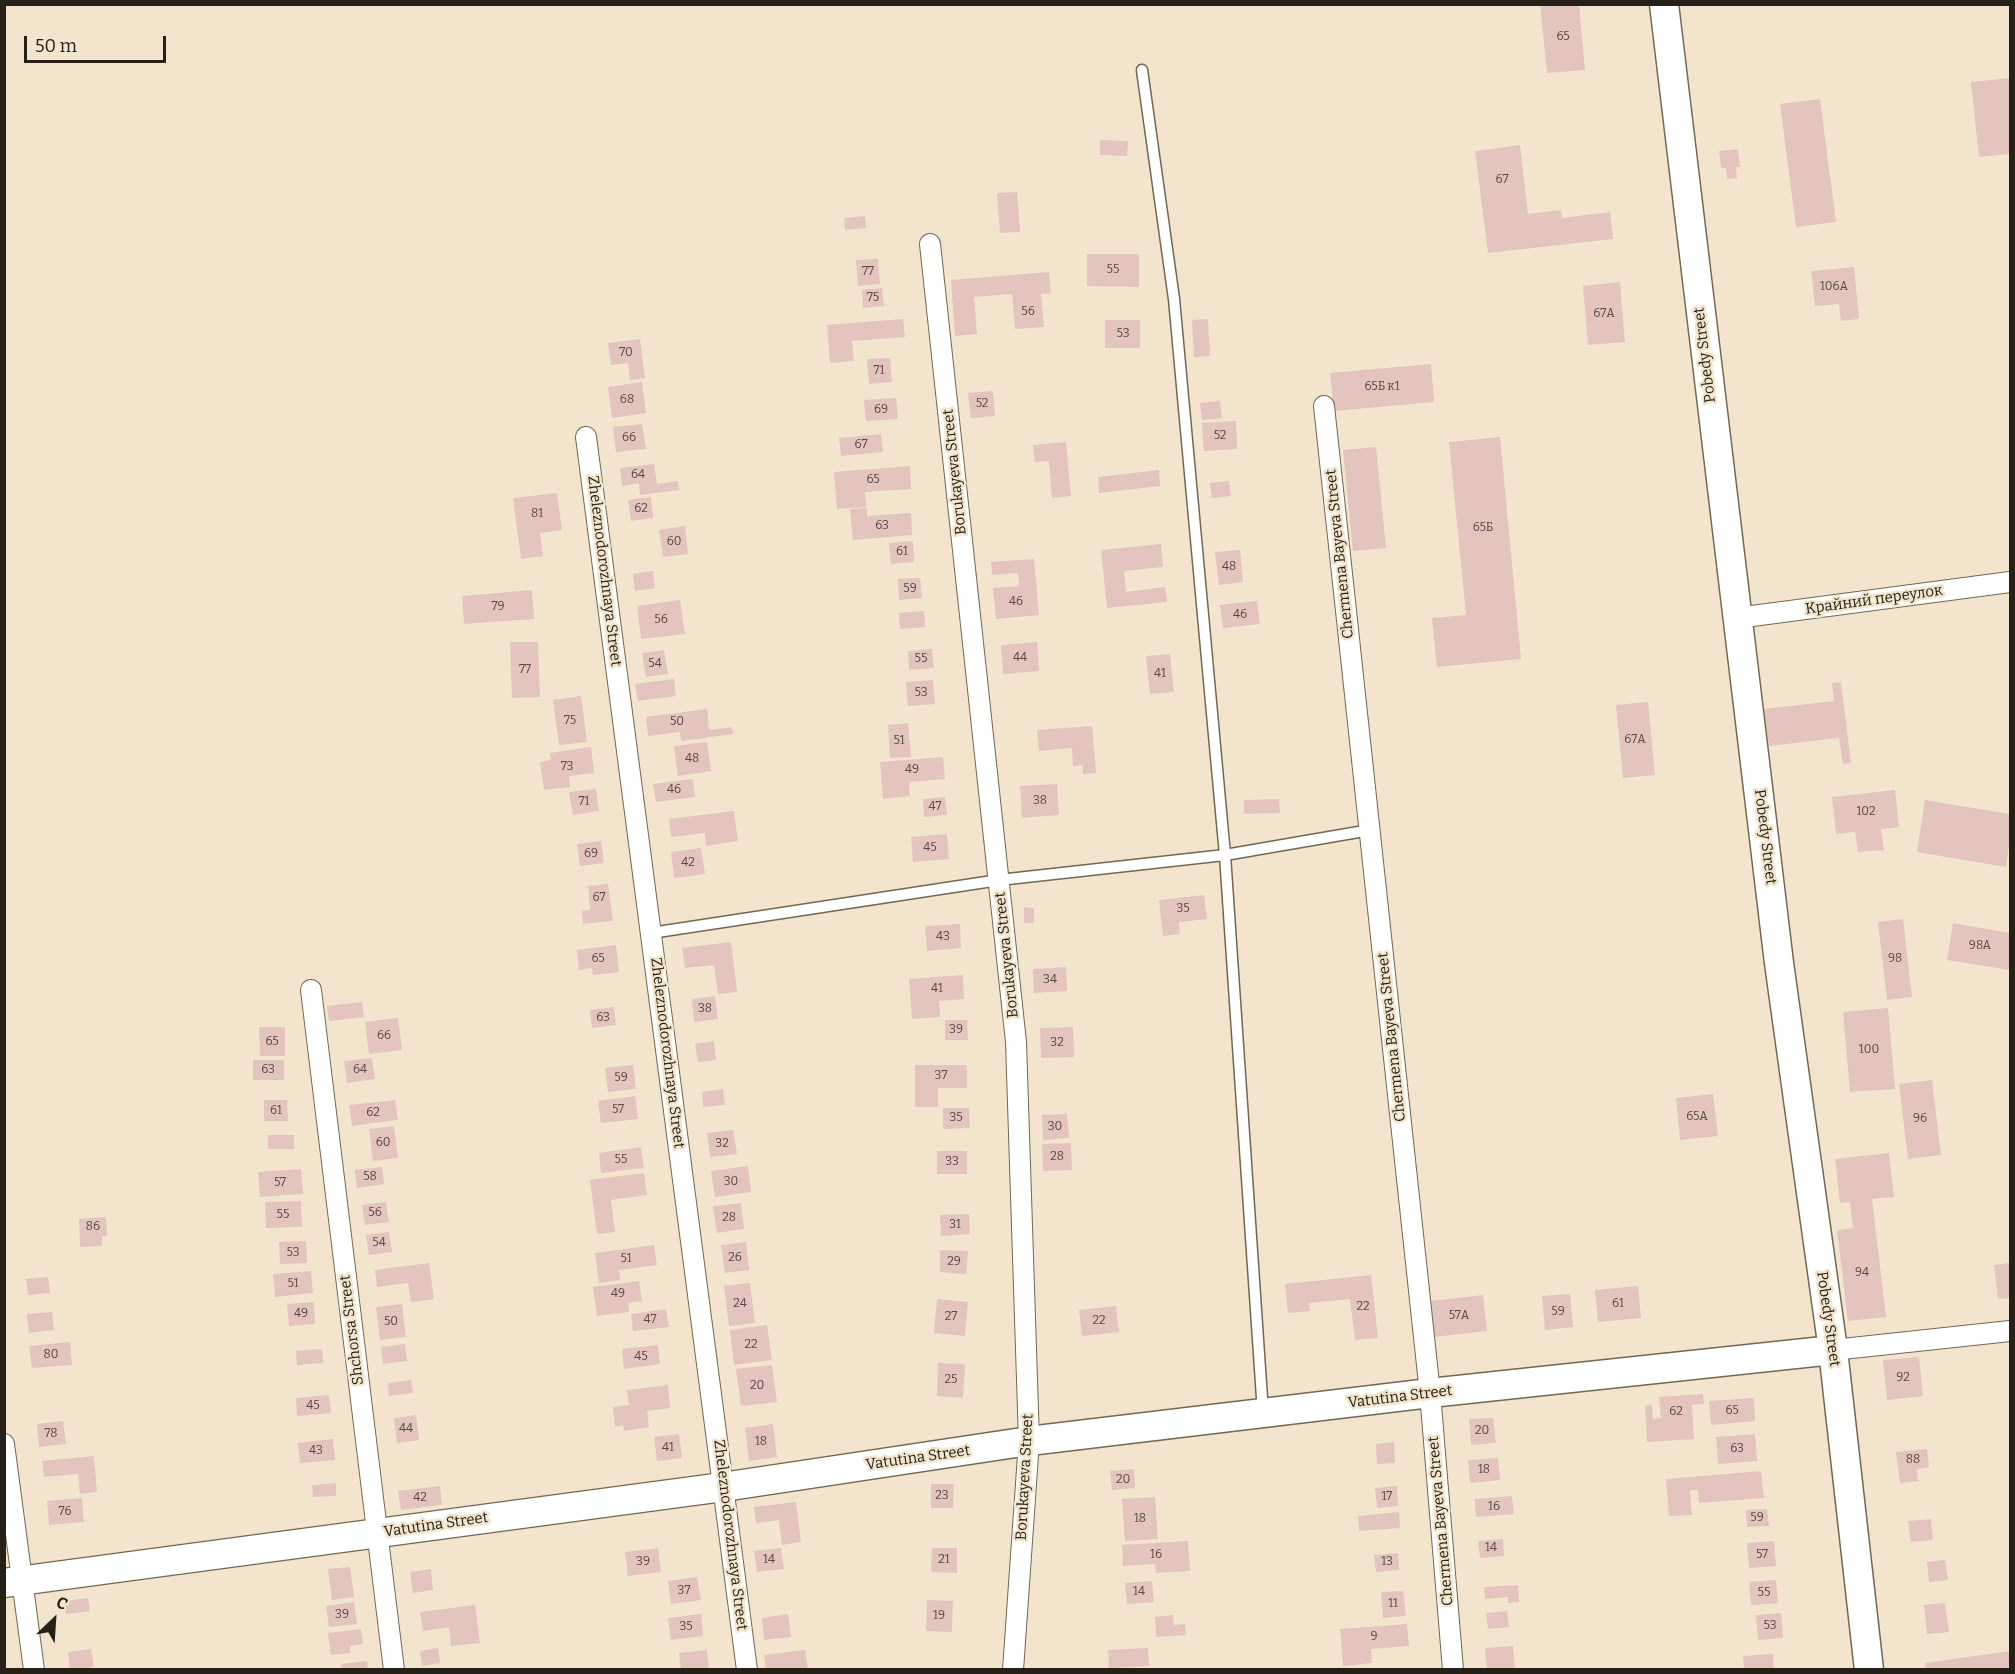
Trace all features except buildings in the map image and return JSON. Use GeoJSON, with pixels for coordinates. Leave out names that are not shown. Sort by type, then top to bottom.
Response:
{"type":"FeatureCollection","features":[{"type":"Feature","properties":{"kind":"street","name":"Pobedy Street"},"geometry":{"type":"LineString","coordinates":[[1664,4],[1779,963],[1833,1350],[1869,1670]]}},
{"type":"Feature","properties":{"kind":"street","name":"Borukayeva Street"},"geometry":{"type":"LineString","coordinates":[[930,244],[1016,1042],[1029,1442],[1013,1670]]}},
{"type":"Feature","properties":{"kind":"street","name":"Chermena Bayeva Street"},"geometry":{"type":"LineString","coordinates":[[1324,406],[1430,1393],[1454,1670]]}},
{"type":"Feature","properties":{"kind":"street","name":"Zheleznodorozhnaya Street"},"geometry":{"type":"LineString","coordinates":[[586,437],[747,1670]]}},
{"type":"Feature","properties":{"kind":"street","name":"Крайний переулок"},"geometry":{"type":"LineString","coordinates":[[1737,618],[2010,582]]}},
{"type":"Feature","properties":{"kind":"street","name":"Shchorsa Street"},"geometry":{"type":"LineString","coordinates":[[311,990],[394,1670]]}},
{"type":"Feature","properties":{"kind":"street"},"geometry":{"type":"LineString","coordinates":[[1833,1350],[2010,1331]]}},
{"type":"Feature","properties":{"kind":"street","name":"Vatutina Street"},"geometry":{"type":"LineString","coordinates":[[13,1582],[723,1487],[1029,1442],[1430,1393],[1833,1350]]}},
{"type":"Feature","properties":{"kind":"street"},"geometry":{"type":"LineString","coordinates":[[4,1444],[13,1582],[34,1670]]}},
{"type":"Feature","properties":{"kind":"lane"},"geometry":{"type":"LineString","coordinates":[[1142,70],[1174,299],[1225,855],[1263,1413]]}},
{"type":"Feature","properties":{"kind":"lane"},"geometry":{"type":"LineString","coordinates":[[651,933],[999,880],[1225,855],[1370,830]]}}]}
